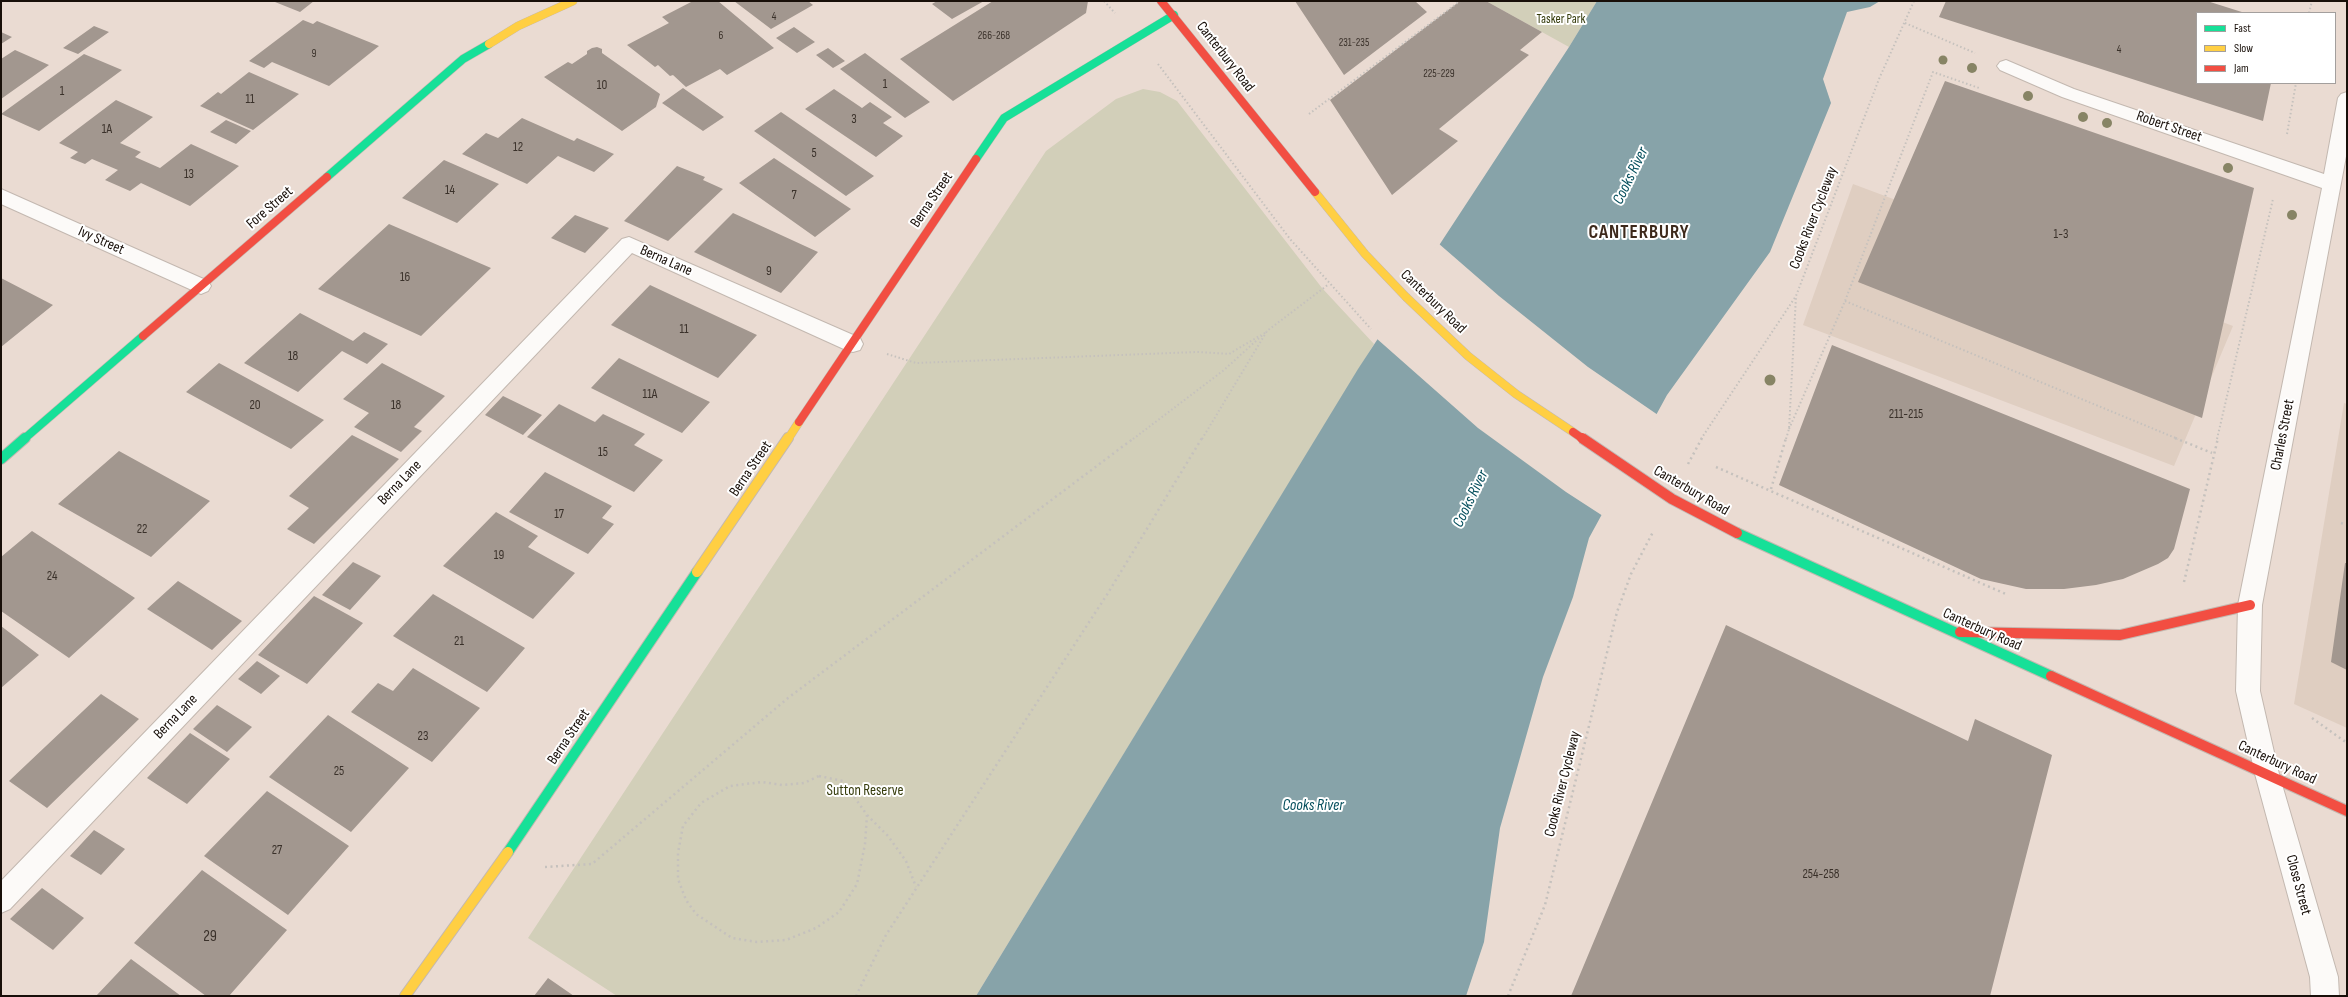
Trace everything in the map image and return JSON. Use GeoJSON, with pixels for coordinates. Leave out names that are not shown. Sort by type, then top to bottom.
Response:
{"type":"FeatureCollection","features":[{"type":"Feature","properties":{"kind":"main road","name":"Fore Street"},"geometry":{"type":"LineString","coordinates":[[1,460],[463,59],[518,26],[572,1]]}},
{"type":"Feature","properties":{"kind":"main road","name":"Canterbury Road"},"geometry":{"type":"LineString","coordinates":[[1161,1],[1174,15],[1364,254],[1406,298],[1468,356],[1516,394],[1672,499],[1736,534],[2347,811]]}},
{"type":"Feature","properties":{"kind":"main road","name":"Berna Street"},"geometry":{"type":"LineString","coordinates":[[405,996],[496,870],[853,344],[1004,118],[1174,15]]}},
{"type":"Feature","properties":{"kind":"main road"},"geometry":{"type":"LineString","coordinates":[[1951,632],[2120,635],[2250,605]]}},
{"type":"Feature","properties":{"kind":"street","name":"Robert Street"},"geometry":{"type":"LineString","coordinates":[[2006,66],[2076,95],[2332,184]]}},
{"type":"Feature","properties":{"kind":"street","name":"Charles Street"},"geometry":{"type":"LineString","coordinates":[[2267,774],[2248,691],[2250,605],[2332,184],[2347,98]]}},
{"type":"Feature","properties":{"kind":"street","name":"Ivy Street"},"geometry":{"type":"LineString","coordinates":[[1,196],[201,286]]}},
{"type":"Feature","properties":{"kind":"street","name":"Berna Lane"},"geometry":{"type":"LineString","coordinates":[[1,900],[629,244],[853,344]]}},
{"type":"Feature","properties":{"kind":"street","name":"Close Street"},"geometry":{"type":"LineString","coordinates":[[2267,774],[2324,977],[2325,996]]}},
{"type":"Feature","properties":{"kind":"path"},"geometry":{"type":"LineString","coordinates":[[1104,1],[1110,7]]}},
{"type":"Feature","properties":{"kind":"path"},"geometry":{"type":"LineString","coordinates":[[1309,114],[1460,1]]}},
{"type":"Feature","properties":{"kind":"path","name":"Cooks River Cycleway"},"geometry":{"type":"LineString","coordinates":[[1707,428],[1796,296],[1879,80],[1914,1]]}},
{"type":"Feature","properties":{"kind":"path"},"geometry":{"type":"LineString","coordinates":[[2309,12],[2312,1]]}},
{"type":"Feature","properties":{"kind":"path"},"geometry":{"type":"LineString","coordinates":[[1905,23],[1977,54]]}},
{"type":"Feature","properties":{"kind":"path"},"geometry":{"type":"LineString","coordinates":[[1771,489],[1788,429],[1845,301],[1933,72],[1982,89]]}},
{"type":"Feature","properties":{"kind":"path"},"geometry":{"type":"LineString","coordinates":[[1167,76],[1290,239],[1371,329]]}},
{"type":"Feature","properties":{"kind":"path"},"geometry":{"type":"LineString","coordinates":[[2183,584],[2212,453],[2281,166],[2296,84]]}},
{"type":"Feature","properties":{"kind":"path"},"geometry":{"type":"LineString","coordinates":[[496,870],[592,864],[788,698],[1224,370],[1267,331],[1329,284]]}},
{"type":"Feature","properties":{"kind":"path"},"geometry":{"type":"LineString","coordinates":[[1788,429],[1796,296]]}},
{"type":"Feature","properties":{"kind":"path"},"geometry":{"type":"LineString","coordinates":[[1845,301],[2212,453]]}},
{"type":"Feature","properties":{"kind":"path"},"geometry":{"type":"LineString","coordinates":[[853,344],[916,363],[1197,352],[1229,354],[1267,331]]}},
{"type":"Feature","properties":{"kind":"path"},"geometry":{"type":"LineString","coordinates":[[856,996],[886,935],[1108,593],[1267,331]]}},
{"type":"Feature","properties":{"kind":"path"},"geometry":{"type":"LineString","coordinates":[[1716,467],[1771,489],[2009,596]]}},
{"type":"Feature","properties":{"kind":"path"},"geometry":{"type":"LineString","coordinates":[[2341,523],[2347,526]]}},
{"type":"Feature","properties":{"kind":"path","name":"Cooks River Cycleway"},"geometry":{"type":"LineString","coordinates":[[1508,996],[1545,906],[1617,612],[1631,574]]}},
{"type":"Feature","properties":{"kind":"path"},"geometry":{"type":"LineString","coordinates":[[2312,718],[2347,743]]}},
{"type":"Feature","properties":{"kind":"path"},"geometry":{"type":"LineString","coordinates":[[867,815],[865,844],[857,884],[839,912],[816,928],[786,940],[757,942],[732,938],[696,914],[686,900],[678,879],[678,854],[683,826],[701,803],[730,786],[762,782],[782,785],[804,783],[819,776],[833,778],[843,782],[867,815],[888,836],[906,861],[916,888]]}},
{"type":"Feature","properties":{"kind":"shaded area"},"geometry":{"type":"Polygon","coordinates":[[[1853,184],[2233,326],[2174,466],[1803,325],[1853,184]]]}},
{"type":"Feature","properties":{"kind":"shaded area"},"geometry":{"type":"Polygon","coordinates":[[[2344,403],[2347,404],[2347,728],[2294,704],[2344,403]]]}},
{"type":"Feature","properties":{"kind":"green space","name":"Tasker Park"},"geometry":{"type":"Polygon","coordinates":[[[1486,1],[1597,1],[1569,47],[1486,1]]]}},
{"type":"Feature","properties":{"kind":"green space","name":"Sutton Reserve"},"geometry":{"type":"Polygon","coordinates":[[[1143,89],[1160,92],[1177,101],[1322,288],[1374,344],[976,996],[617,996],[528,938],[1046,151],[1116,99],[1143,89]]]}},
{"type":"Feature","properties":{"kind":"water","name":"Cooks River"},"geometry":{"type":"Polygon","coordinates":[[[1597,1],[1880,1],[1870,7],[1847,12],[1823,79],[1831,103],[1770,252],[1667,395],[1589,538],[1573,597],[1543,677],[1500,828],[1484,942],[1466,996],[976,996],[1358,369],[1569,47],[1597,1]]]}},
{"type":"Feature","properties":{"kind":"pier"},"geometry":{"type":"Polygon","coordinates":[[[1438,243],[1499,296],[1588,367],[1658,415],[1603,516],[1566,492],[1478,428],[1376,338],[1438,243]]]}},
{"type":"Feature","properties":{"kind":"building"},"geometry":{"type":"Polygon","coordinates":[[[314,1],[300,12],[275,2],[314,1]]]}},
{"type":"Feature","properties":{"kind":"building"},"geometry":{"type":"Polygon","coordinates":[[[693,1],[718,1],[774,48],[727,75],[720,69],[686,87],[673,75],[670,76],[658,65],[655,67],[627,45],[669,23],[662,17],[693,1]]]}},
{"type":"Feature","properties":{"kind":"building"},"geometry":{"type":"Polygon","coordinates":[[[734,1],[808,1],[813,5],[771,29],[734,1]]]}},
{"type":"Feature","properties":{"kind":"building"},"geometry":{"type":"Polygon","coordinates":[[[937,1],[984,1],[952,19],[932,4],[937,1]]]}},
{"type":"Feature","properties":{"kind":"building"},"geometry":{"type":"Polygon","coordinates":[[[993,1],[1088,1],[1086,13],[953,101],[900,59],[993,1]]]}},
{"type":"Feature","properties":{"kind":"building"},"geometry":{"type":"Polygon","coordinates":[[[1295,1],[1415,1],[1427,12],[1344,75],[1295,1]]]}},
{"type":"Feature","properties":{"kind":"building"},"geometry":{"type":"Polygon","coordinates":[[[1460,1],[1486,1],[1542,32],[1520,50],[1529,55],[1439,129],[1458,141],[1392,195],[1330,100],[1460,1]]]}},
{"type":"Feature","properties":{"kind":"building"},"geometry":{"type":"Polygon","coordinates":[[[1946,1],[2207,1],[2242,12],[2196,12],[2196,84],[2271,84],[2263,121],[1939,17],[1946,1]]]}},
{"type":"Feature","properties":{"kind":"building"},"geometry":{"type":"Polygon","coordinates":[[[303,20],[313,24],[317,21],[379,46],[329,86],[272,62],[264,68],[249,61],[303,20]]]}},
{"type":"Feature","properties":{"kind":"building"},"geometry":{"type":"Polygon","coordinates":[[[94,26],[109,32],[78,54],[63,48],[94,26]]]}},
{"type":"Feature","properties":{"kind":"building"},"geometry":{"type":"Polygon","coordinates":[[[794,27],[815,42],[797,53],[776,38],[794,27]]]}},
{"type":"Feature","properties":{"kind":"building"},"geometry":{"type":"Polygon","coordinates":[[[1,32],[12,37],[1,44],[1,32]]]}},
{"type":"Feature","properties":{"kind":"building"},"geometry":{"type":"Polygon","coordinates":[[[597,47],[602,49],[602,53],[660,94],[656,107],[622,131],[544,77],[568,62],[572,64],[587,54],[587,51],[597,47]]]}},
{"type":"Feature","properties":{"kind":"building"},"geometry":{"type":"Polygon","coordinates":[[[828,48],[845,61],[833,68],[816,55],[828,48]]]}},
{"type":"Feature","properties":{"kind":"building"},"geometry":{"type":"Polygon","coordinates":[[[15,50],[49,65],[1,99],[1,59],[15,50]]]}},
{"type":"Feature","properties":{"kind":"building"},"geometry":{"type":"Polygon","coordinates":[[[865,53],[930,102],[905,118],[840,69],[865,53]]]}},
{"type":"Feature","properties":{"kind":"building"},"geometry":{"type":"Polygon","coordinates":[[[84,54],[122,70],[39,131],[1,114],[84,54]]]}},
{"type":"Feature","properties":{"kind":"building"},"geometry":{"type":"Polygon","coordinates":[[[249,72],[299,94],[253,130],[200,106],[218,92],[221,94],[249,72]]]}},
{"type":"Feature","properties":{"kind":"building"},"geometry":{"type":"Polygon","coordinates":[[[1945,81],[2254,188],[2202,418],[1858,282],[1945,81]]]}},
{"type":"Feature","properties":{"kind":"building"},"geometry":{"type":"Polygon","coordinates":[[[683,88],[724,117],[703,131],[662,103],[683,88]]]}},
{"type":"Feature","properties":{"kind":"building"},"geometry":{"type":"Polygon","coordinates":[[[834,89],[862,108],[870,102],[892,117],[883,123],[903,136],[876,157],[805,109],[834,89]]]}},
{"type":"Feature","properties":{"kind":"building"},"geometry":{"type":"Polygon","coordinates":[[[116,100],[153,117],[120,143],[141,152],[135,157],[160,168],[191,144],[239,166],[190,206],[141,183],[130,191],[105,180],[118,170],[92,159],[85,164],[70,158],[78,152],[59,143],[116,100]]]}},
{"type":"Feature","properties":{"kind":"building"},"geometry":{"type":"Polygon","coordinates":[[[781,112],[874,176],[846,196],[754,131],[781,112]]]}},
{"type":"Feature","properties":{"kind":"building"},"geometry":{"type":"Polygon","coordinates":[[[522,118],[574,141],[577,138],[614,154],[594,172],[558,156],[527,184],[462,154],[486,133],[498,138],[522,118]]]}},
{"type":"Feature","properties":{"kind":"building"},"geometry":{"type":"Polygon","coordinates":[[[226,120],[251,131],[236,144],[210,132],[226,120]]]}},
{"type":"Feature","properties":{"kind":"building"},"geometry":{"type":"Polygon","coordinates":[[[774,158],[851,209],[815,237],[739,183],[774,158]]]}},
{"type":"Feature","properties":{"kind":"building"},"geometry":{"type":"Polygon","coordinates":[[[444,160],[499,184],[457,223],[402,198],[444,160]]]}},
{"type":"Feature","properties":{"kind":"building"},"geometry":{"type":"Polygon","coordinates":[[[677,166],[705,177],[703,180],[723,189],[668,241],[624,221],[677,166]]]}},
{"type":"Feature","properties":{"kind":"building"},"geometry":{"type":"Polygon","coordinates":[[[733,213],[818,252],[781,293],[694,252],[733,213]]]}},
{"type":"Feature","properties":{"kind":"building"},"geometry":{"type":"Polygon","coordinates":[[[575,215],[609,228],[585,253],[551,238],[575,215]]]}},
{"type":"Feature","properties":{"kind":"building"},"geometry":{"type":"Polygon","coordinates":[[[389,224],[491,268],[421,336],[318,289],[389,224]]]}},
{"type":"Feature","properties":{"kind":"building"},"geometry":{"type":"Polygon","coordinates":[[[1,278],[53,305],[1,347],[1,278]]]}},
{"type":"Feature","properties":{"kind":"building"},"geometry":{"type":"Polygon","coordinates":[[[650,285],[757,335],[718,378],[611,325],[650,285]]]}},
{"type":"Feature","properties":{"kind":"building"},"geometry":{"type":"Polygon","coordinates":[[[300,313],[353,341],[364,332],[388,344],[367,364],[342,351],[298,392],[244,363],[300,313]]]}},
{"type":"Feature","properties":{"kind":"building"},"geometry":{"type":"Polygon","coordinates":[[[1832,345],[2190,489],[2174,549],[2168,558],[2158,564],[2123,579],[2096,585],[2064,589],[2026,589],[1981,579],[1779,485],[1832,345]]]}},
{"type":"Feature","properties":{"kind":"building"},"geometry":{"type":"Polygon","coordinates":[[[619,358],[710,402],[682,433],[591,388],[619,358]]]}},
{"type":"Feature","properties":{"kind":"building"},"geometry":{"type":"Polygon","coordinates":[[[219,363],[324,420],[291,449],[186,392],[219,363]]]}},
{"type":"Feature","properties":{"kind":"building"},"geometry":{"type":"Polygon","coordinates":[[[382,363],[445,396],[414,427],[422,431],[401,452],[354,427],[369,413],[343,399],[382,363]]]}},
{"type":"Feature","properties":{"kind":"building"},"geometry":{"type":"Polygon","coordinates":[[[503,396],[542,415],[523,435],[485,415],[503,396]]]}},
{"type":"Feature","properties":{"kind":"building"},"geometry":{"type":"Polygon","coordinates":[[[559,404],[595,422],[603,414],[645,434],[634,445],[663,460],[634,492],[527,437],[559,404]]]}},
{"type":"Feature","properties":{"kind":"building"},"geometry":{"type":"Polygon","coordinates":[[[352,435],[399,459],[314,544],[287,529],[309,508],[289,496],[352,435]]]}},
{"type":"Feature","properties":{"kind":"building"},"geometry":{"type":"Polygon","coordinates":[[[119,451],[210,501],[151,557],[58,504],[119,451]]]}},
{"type":"Feature","properties":{"kind":"building"},"geometry":{"type":"Polygon","coordinates":[[[545,472],[612,506],[602,518],[614,524],[588,554],[509,512],[545,472]]]}},
{"type":"Feature","properties":{"kind":"building"},"geometry":{"type":"Polygon","coordinates":[[[496,512],[538,536],[528,547],[575,573],[533,619],[443,566],[496,512]]]}},
{"type":"Feature","properties":{"kind":"building"},"geometry":{"type":"Polygon","coordinates":[[[32,531],[135,598],[69,658],[1,611],[1,557],[32,531]]]}},
{"type":"Feature","properties":{"kind":"building"},"geometry":{"type":"Polygon","coordinates":[[[353,562],[381,576],[350,610],[322,595],[353,562]]]}},
{"type":"Feature","properties":{"kind":"building"},"geometry":{"type":"Polygon","coordinates":[[[2345,563],[2347,563],[2347,670],[2331,662],[2345,563]]]}},
{"type":"Feature","properties":{"kind":"building"},"geometry":{"type":"Polygon","coordinates":[[[178,581],[242,621],[212,650],[147,609],[178,581]]]}},
{"type":"Feature","properties":{"kind":"building"},"geometry":{"type":"Polygon","coordinates":[[[433,594],[525,648],[487,692],[393,636],[433,594]]]}},
{"type":"Feature","properties":{"kind":"building"},"geometry":{"type":"Polygon","coordinates":[[[314,596],[363,623],[307,684],[258,655],[314,596]]]}},
{"type":"Feature","properties":{"kind":"building"},"geometry":{"type":"Polygon","coordinates":[[[1726,625],[1968,741],[1975,719],[2052,755],[1990,996],[1571,996],[1726,625]]]}},
{"type":"Feature","properties":{"kind":"building"},"geometry":{"type":"Polygon","coordinates":[[[1,626],[39,655],[1,688],[1,626]]]}},
{"type":"Feature","properties":{"kind":"building"},"geometry":{"type":"Polygon","coordinates":[[[257,661],[280,676],[261,694],[238,679],[257,661]]]}},
{"type":"Feature","properties":{"kind":"building"},"geometry":{"type":"Polygon","coordinates":[[[413,668],[480,708],[432,762],[351,712],[378,683],[393,691],[413,668]]]}},
{"type":"Feature","properties":{"kind":"building"},"geometry":{"type":"Polygon","coordinates":[[[101,694],[139,719],[47,808],[9,781],[101,694]]]}},
{"type":"Feature","properties":{"kind":"building"},"geometry":{"type":"Polygon","coordinates":[[[217,705],[252,727],[227,752],[193,729],[217,705]]]}},
{"type":"Feature","properties":{"kind":"building"},"geometry":{"type":"Polygon","coordinates":[[[328,715],[409,768],[351,832],[269,777],[328,715]]]}},
{"type":"Feature","properties":{"kind":"building"},"geometry":{"type":"Polygon","coordinates":[[[190,733],[230,759],[187,804],[147,778],[190,733]]]}},
{"type":"Feature","properties":{"kind":"building"},"geometry":{"type":"Polygon","coordinates":[[[267,791],[349,846],[288,915],[204,856],[267,791]]]}},
{"type":"Feature","properties":{"kind":"building"},"geometry":{"type":"Polygon","coordinates":[[[94,830],[125,849],[101,875],[70,856],[94,830]]]}},
{"type":"Feature","properties":{"kind":"building"},"geometry":{"type":"Polygon","coordinates":[[[202,870],[287,930],[229,996],[206,996],[134,943],[202,870]]]}},
{"type":"Feature","properties":{"kind":"building"},"geometry":{"type":"Polygon","coordinates":[[[42,888],[84,918],[53,950],[10,919],[42,888]]]}},
{"type":"Feature","properties":{"kind":"building"},"geometry":{"type":"Polygon","coordinates":[[[131,959],[181,996],[96,996],[131,959]]]}},
{"type":"Feature","properties":{"kind":"building"},"geometry":{"type":"Polygon","coordinates":[[[548,978],[574,996],[534,996],[548,978]]]}},
{"type":"Feature","properties":{"kind":"traffic: fast"},"geometry":{"type":"LineString","coordinates":[[976,159],[1004,118],[1174,15]]}},
{"type":"Feature","properties":{"kind":"traffic: fast"},"geometry":{"type":"LineString","coordinates":[[327,177],[463,59],[489,44]]}},
{"type":"Feature","properties":{"kind":"traffic: fast"},"geometry":{"type":"LineString","coordinates":[[1,459],[143,336]]}},
{"type":"Feature","properties":{"kind":"traffic: fast"},"geometry":{"type":"LineString","coordinates":[[1737,533],[2051,676]]}},
{"type":"Feature","properties":{"kind":"traffic: fast"},"geometry":{"type":"LineString","coordinates":[[508,852],[697,572]]}},
{"type":"Feature","properties":{"kind":"traffic: slow"},"geometry":{"type":"LineString","coordinates":[[489,44],[518,26],[573,1]]}},
{"type":"Feature","properties":{"kind":"traffic: slow"},"geometry":{"type":"LineString","coordinates":[[1315,192],[1365,254],[1406,297]]}},
{"type":"Feature","properties":{"kind":"traffic: slow"},"geometry":{"type":"LineString","coordinates":[[1406,297],[1468,356],[1516,394],[1573,432]]}},
{"type":"Feature","properties":{"kind":"traffic: slow"},"geometry":{"type":"LineString","coordinates":[[697,572],[799,422]]}},
{"type":"Feature","properties":{"kind":"traffic: slow"},"geometry":{"type":"LineString","coordinates":[[405,996],[508,852]]}},
{"type":"Feature","properties":{"kind":"traffic: jam"},"geometry":{"type":"LineString","coordinates":[[1161,1],[1315,192]]}},
{"type":"Feature","properties":{"kind":"traffic: jam"},"geometry":{"type":"LineString","coordinates":[[799,422],[976,159]]}},
{"type":"Feature","properties":{"kind":"traffic: jam"},"geometry":{"type":"LineString","coordinates":[[143,336],[327,177]]}},
{"type":"Feature","properties":{"kind":"traffic: jam"},"geometry":{"type":"LineString","coordinates":[[1573,432],[1672,499],[1737,533]]}},
{"type":"Feature","properties":{"kind":"traffic: jam"},"geometry":{"type":"LineString","coordinates":[[1960,632],[2120,635],[2250,605]]}},
{"type":"Feature","properties":{"kind":"traffic: jam"},"geometry":{"type":"LineString","coordinates":[[2051,676],[2347,811]]}},
{"type":"Feature","properties":{"kind":"district","name":"CANTERBURY"},"geometry":{"type":"Point","coordinates":[1639,233]}}]}
